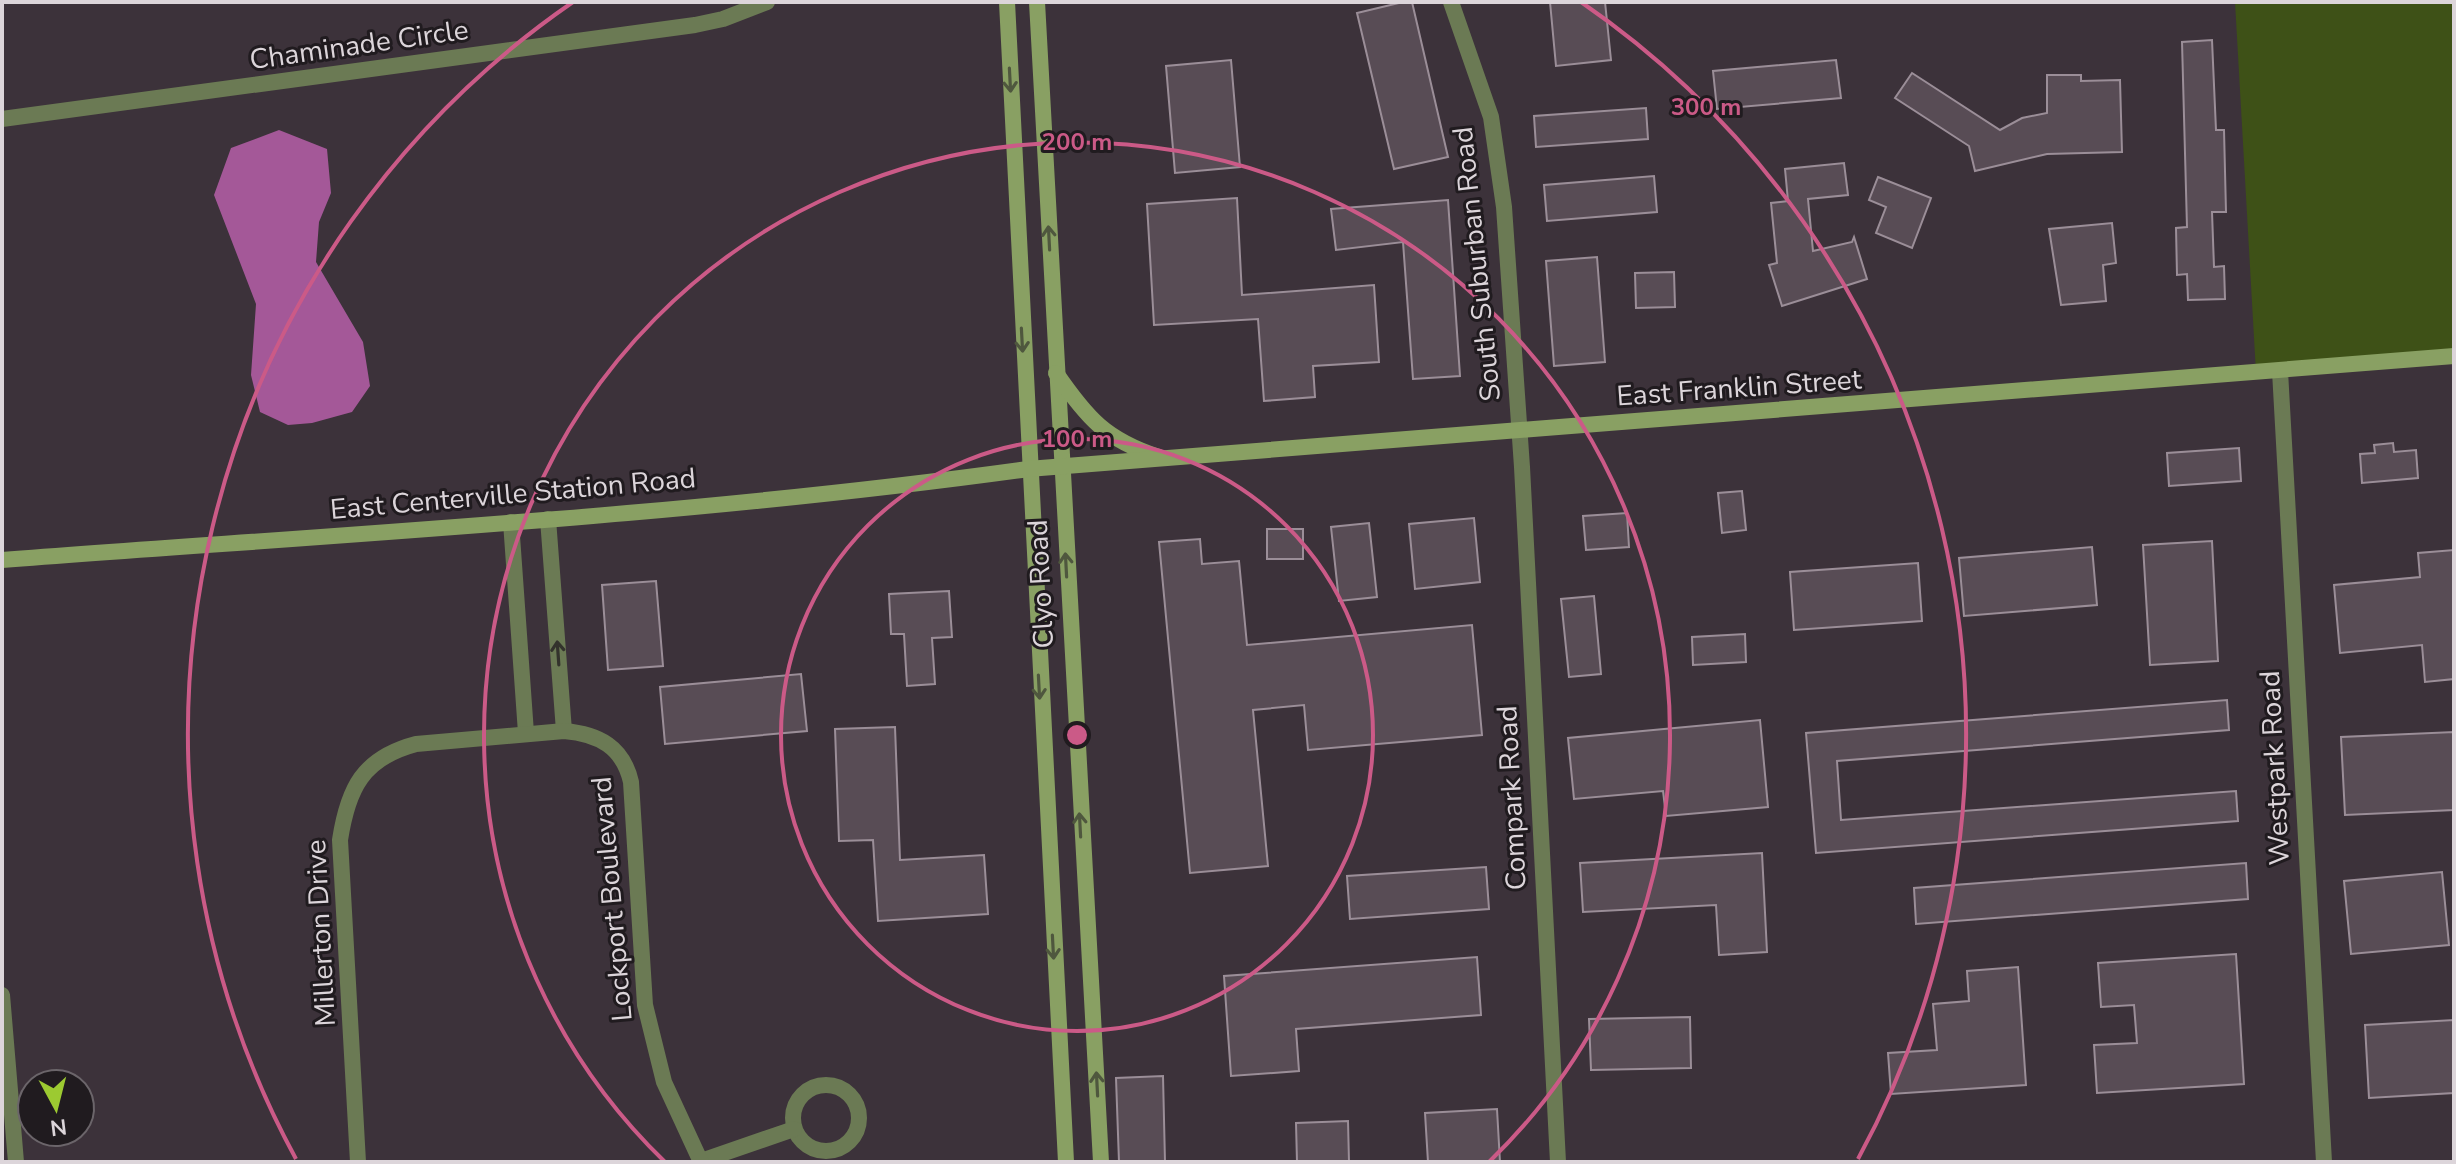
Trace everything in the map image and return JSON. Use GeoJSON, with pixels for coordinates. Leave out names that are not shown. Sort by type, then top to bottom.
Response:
{"type":"FeatureCollection","features":[{"type":"Feature","properties":{"kind":"street","name":"Chaminade Circle"},"geometry":{"type":"LineString","coordinates":[[2,119],[695,25],[723,19],[767,2]]}},
{"type":"Feature","properties":{"kind":"street","name":"Clyo Road"},"geometry":{"type":"LineString","coordinates":[[1007,2],[1028,469],[1066,1162]]}},
{"type":"Feature","properties":{"kind":"street","name":"Clyo Road"},"geometry":{"type":"LineString","coordinates":[[1037,2],[1060,468],[1101,1162]]}},
{"type":"Feature","properties":{"kind":"street","name":"South Suburban Road"},"geometry":{"type":"LineString","coordinates":[[1451,2],[1481,86],[1499,161],[1519,431]]}},
{"type":"Feature","properties":{"kind":"street","name":"East Franklin Street"},"geometry":{"type":"LineString","coordinates":[[1028,469],[2454,356]]}},
{"type":"Feature","properties":{"kind":"street","name":"Westpark Road"},"geometry":{"type":"LineString","coordinates":[[2280,371],[2324,1162]]}},
{"type":"Feature","properties":{"kind":"street"},"geometry":{"type":"LineString","coordinates":[[1056,372],[1082,411],[1102,431],[1130,448],[1166,460]]}},
{"type":"Feature","properties":{"kind":"street","name":"Compark Road"},"geometry":{"type":"LineString","coordinates":[[1519,431],[1558,1162]]}},
{"type":"Feature","properties":{"kind":"street","name":"East Centerville Station Road"},"geometry":{"type":"LineString","coordinates":[[2,560],[548,519],[923,484],[1028,469]]}},
{"type":"Feature","properties":{"kind":"street"},"geometry":{"type":"LineString","coordinates":[[548,519],[564,731]]}},
{"type":"Feature","properties":{"kind":"street"},"geometry":{"type":"LineString","coordinates":[[511,522],[526,733]]}},
{"type":"Feature","properties":{"kind":"street","name":"Millerton Drive"},"geometry":{"type":"LineString","coordinates":[[358,1162],[340,840],[345,807],[363,774],[399,748],[564,731]]}},
{"type":"Feature","properties":{"kind":"street","name":"Lockport Boulevard"},"geometry":{"type":"LineString","coordinates":[[564,731],[588,733],[602,740],[627,763],[645,1005],[664,1082],[701,1162]]}},
{"type":"Feature","properties":{"kind":"street"},"geometry":{"type":"LineString","coordinates":[[2,995],[16,1162]]}},
{"type":"Feature","properties":{"kind":"street"},"geometry":{"type":"LineString","coordinates":[[818,1086],[840,1088],[856,1103],[859,1125],[855,1135],[839,1150],[817,1151],[807,1146],[794,1129],[794,1108],[808,1090],[818,1086]]}},
{"type":"Feature","properties":{"kind":"street"},"geometry":{"type":"LineString","coordinates":[[701,1162],[794,1129]]}},
{"type":"Feature","properties":{"kind":"green space"},"geometry":{"type":"Polygon","coordinates":[[[2235,2],[2454,2],[2454,356],[2256,373],[2235,2]]]}},
{"type":"Feature","properties":{"kind":"shaded area"},"geometry":{"type":"Polygon","coordinates":[[[279,130],[327,149],[331,193],[319,222],[316,262],[363,342],[370,386],[352,412],[312,423],[288,425],[260,412],[251,375],[256,304],[214,195],[231,148],[279,130]]]}},
{"type":"Feature","properties":{"kind":"building"},"geometry":{"type":"Polygon","coordinates":[[[1412,2],[1448,157],[1394,169],[1357,13],[1412,2]]]}},
{"type":"Feature","properties":{"kind":"building"},"geometry":{"type":"Polygon","coordinates":[[[1550,2],[1605,2],[1611,60],[1556,66],[1550,2]]]}},
{"type":"Feature","properties":{"kind":"building"},"geometry":{"type":"Polygon","coordinates":[[[2212,40],[2216,130],[2224,130],[2226,212],[2212,212],[2214,267],[2224,266],[2225,299],[2188,300],[2187,274],[2177,275],[2176,228],[2187,227],[2182,42],[2212,40]]]}},
{"type":"Feature","properties":{"kind":"building"},"geometry":{"type":"Polygon","coordinates":[[[1231,60],[1240,167],[1175,173],[1166,66],[1231,60]]]}},
{"type":"Feature","properties":{"kind":"building"},"geometry":{"type":"Polygon","coordinates":[[[1836,60],[1841,98],[1717,109],[1713,71],[1836,60]]]}},
{"type":"Feature","properties":{"kind":"building"},"geometry":{"type":"Polygon","coordinates":[[[1912,73],[2000,130],[2022,118],[2047,113],[2047,75],[2081,75],[2081,81],[2120,80],[2122,152],[2047,154],[1975,171],[1969,146],[1895,98],[1912,73]]]}},
{"type":"Feature","properties":{"kind":"building"},"geometry":{"type":"Polygon","coordinates":[[[1646,108],[1648,139],[1536,147],[1534,116],[1646,108]]]}},
{"type":"Feature","properties":{"kind":"building"},"geometry":{"type":"Polygon","coordinates":[[[1844,163],[1848,195],[1808,199],[1813,251],[1852,242],[1854,237],[1867,279],[1782,306],[1769,265],[1777,263],[1771,203],[1788,201],[1785,169],[1844,163]]]}},
{"type":"Feature","properties":{"kind":"building"},"geometry":{"type":"Polygon","coordinates":[[[1654,176],[1657,212],[1547,221],[1544,185],[1654,176]]]}},
{"type":"Feature","properties":{"kind":"building"},"geometry":{"type":"Polygon","coordinates":[[[1878,177],[1931,198],[1912,248],[1876,233],[1886,207],[1869,200],[1878,177]]]}},
{"type":"Feature","properties":{"kind":"building"},"geometry":{"type":"Polygon","coordinates":[[[1237,198],[1242,295],[1374,285],[1379,362],[1313,366],[1315,397],[1264,401],[1258,319],[1154,325],[1147,204],[1237,198]]]}},
{"type":"Feature","properties":{"kind":"building"},"geometry":{"type":"Polygon","coordinates":[[[1448,200],[1460,376],[1413,379],[1403,242],[1336,250],[1331,209],[1448,200]]]}},
{"type":"Feature","properties":{"kind":"building"},"geometry":{"type":"Polygon","coordinates":[[[2112,223],[2116,263],[2103,265],[2106,301],[2061,305],[2049,229],[2112,223]]]}},
{"type":"Feature","properties":{"kind":"building"},"geometry":{"type":"Polygon","coordinates":[[[1597,257],[1605,362],[1554,366],[1546,261],[1597,257]]]}},
{"type":"Feature","properties":{"kind":"building"},"geometry":{"type":"Polygon","coordinates":[[[1674,272],[1675,307],[1636,308],[1635,273],[1674,272]]]}},
{"type":"Feature","properties":{"kind":"building"},"geometry":{"type":"Polygon","coordinates":[[[2393,443],[2394,452],[2416,450],[2418,478],[2362,483],[2360,454],[2375,453],[2374,445],[2393,443]]]}},
{"type":"Feature","properties":{"kind":"building"},"geometry":{"type":"Polygon","coordinates":[[[2239,448],[2241,481],[2169,486],[2167,453],[2239,448]]]}},
{"type":"Feature","properties":{"kind":"building"},"geometry":{"type":"Polygon","coordinates":[[[1742,491],[1746,530],[1722,533],[1718,493],[1742,491]]]}},
{"type":"Feature","properties":{"kind":"building"},"geometry":{"type":"Polygon","coordinates":[[[1627,513],[1629,547],[1586,550],[1583,516],[1627,513]]]}},
{"type":"Feature","properties":{"kind":"building"},"geometry":{"type":"Polygon","coordinates":[[[1474,518],[1480,582],[1415,589],[1409,524],[1474,518]]]}},
{"type":"Feature","properties":{"kind":"building"},"geometry":{"type":"Polygon","coordinates":[[[1369,523],[1377,597],[1339,601],[1331,527],[1369,523]]]}},
{"type":"Feature","properties":{"kind":"building"},"geometry":{"type":"Polygon","coordinates":[[[1267,529],[1303,529],[1303,559],[1267,559],[1267,529]]]}},
{"type":"Feature","properties":{"kind":"building"},"geometry":{"type":"Polygon","coordinates":[[[1200,539],[1202,564],[1239,561],[1247,645],[1472,625],[1482,735],[1308,750],[1304,705],[1253,710],[1268,866],[1190,873],[1159,542],[1200,539]]]}},
{"type":"Feature","properties":{"kind":"building"},"geometry":{"type":"Polygon","coordinates":[[[2212,541],[2218,661],[2150,665],[2143,545],[2212,541]]]}},
{"type":"Feature","properties":{"kind":"building"},"geometry":{"type":"Polygon","coordinates":[[[2092,547],[2097,605],[1964,616],[1959,558],[2092,547]]]}},
{"type":"Feature","properties":{"kind":"building"},"geometry":{"type":"Polygon","coordinates":[[[2454,550],[2454,679],[2425,682],[2422,645],[2340,653],[2334,585],[2420,577],[2418,553],[2454,550]]]}},
{"type":"Feature","properties":{"kind":"building"},"geometry":{"type":"Polygon","coordinates":[[[1918,563],[1922,621],[1794,630],[1790,572],[1918,563]]]}},
{"type":"Feature","properties":{"kind":"building"},"geometry":{"type":"Polygon","coordinates":[[[656,581],[663,666],[608,670],[602,585],[656,581]]]}},
{"type":"Feature","properties":{"kind":"building"},"geometry":{"type":"Polygon","coordinates":[[[949,591],[952,637],[932,638],[935,684],[907,686],[904,634],[891,634],[889,594],[949,591]]]}},
{"type":"Feature","properties":{"kind":"building"},"geometry":{"type":"Polygon","coordinates":[[[1594,596],[1601,674],[1569,677],[1561,599],[1594,596]]]}},
{"type":"Feature","properties":{"kind":"building"},"geometry":{"type":"Polygon","coordinates":[[[1745,634],[1746,662],[1693,665],[1692,637],[1745,634]]]}},
{"type":"Feature","properties":{"kind":"building"},"geometry":{"type":"Polygon","coordinates":[[[801,674],[807,731],[665,744],[660,687],[801,674]]]}},
{"type":"Feature","properties":{"kind":"building"},"geometry":{"type":"Polygon","coordinates":[[[2227,700],[2229,730],[1837,761],[1841,820],[2236,791],[2238,821],[1816,853],[1806,733],[2227,700]]]}},
{"type":"Feature","properties":{"kind":"building"},"geometry":{"type":"Polygon","coordinates":[[[1760,720],[1768,807],[1666,816],[1663,791],[1574,799],[1568,738],[1760,720]]]}},
{"type":"Feature","properties":{"kind":"building"},"geometry":{"type":"Polygon","coordinates":[[[895,727],[900,860],[984,855],[988,914],[878,921],[873,840],[839,841],[835,729],[895,727]]]}},
{"type":"Feature","properties":{"kind":"building"},"geometry":{"type":"Polygon","coordinates":[[[2454,732],[2454,810],[2345,815],[2341,737],[2454,732]]]}},
{"type":"Feature","properties":{"kind":"building"},"geometry":{"type":"Polygon","coordinates":[[[1762,853],[1767,952],[1719,955],[1716,905],[1583,912],[1580,863],[1762,853]]]}},
{"type":"Feature","properties":{"kind":"building"},"geometry":{"type":"Polygon","coordinates":[[[2246,863],[2248,899],[1916,924],[1914,888],[2246,863]]]}},
{"type":"Feature","properties":{"kind":"building"},"geometry":{"type":"Polygon","coordinates":[[[1486,867],[1489,909],[1350,919],[1347,876],[1486,867]]]}},
{"type":"Feature","properties":{"kind":"building"},"geometry":{"type":"Polygon","coordinates":[[[2442,872],[2449,945],[2351,954],[2344,881],[2442,872]]]}},
{"type":"Feature","properties":{"kind":"building"},"geometry":{"type":"Polygon","coordinates":[[[2236,954],[2244,1084],[2097,1093],[2094,1045],[2137,1043],[2134,1005],[2101,1007],[2098,963],[2236,954]]]}},
{"type":"Feature","properties":{"kind":"building"},"geometry":{"type":"Polygon","coordinates":[[[1477,957],[1481,1015],[1296,1029],[1299,1071],[1231,1076],[1224,976],[1477,957]]]}},
{"type":"Feature","properties":{"kind":"building"},"geometry":{"type":"Polygon","coordinates":[[[2018,967],[2026,1085],[1891,1094],[1888,1053],[1937,1050],[1933,1004],[1969,1001],[1967,971],[2018,967]]]}},
{"type":"Feature","properties":{"kind":"building"},"geometry":{"type":"Polygon","coordinates":[[[1690,1017],[1691,1068],[1591,1070],[1589,1019],[1690,1017]]]}},
{"type":"Feature","properties":{"kind":"building"},"geometry":{"type":"Polygon","coordinates":[[[2454,1020],[2454,1093],[2369,1098],[2365,1025],[2454,1020]]]}},
{"type":"Feature","properties":{"kind":"building"},"geometry":{"type":"Polygon","coordinates":[[[1163,1076],[1165,1162],[1119,1162],[1116,1078],[1163,1076]]]}},
{"type":"Feature","properties":{"kind":"building"},"geometry":{"type":"Polygon","coordinates":[[[1497,1109],[1500,1162],[1428,1162],[1425,1113],[1497,1109]]]}},
{"type":"Feature","properties":{"kind":"building"},"geometry":{"type":"Polygon","coordinates":[[[1348,1121],[1349,1162],[1297,1162],[1296,1123],[1348,1121]]]}}]}
